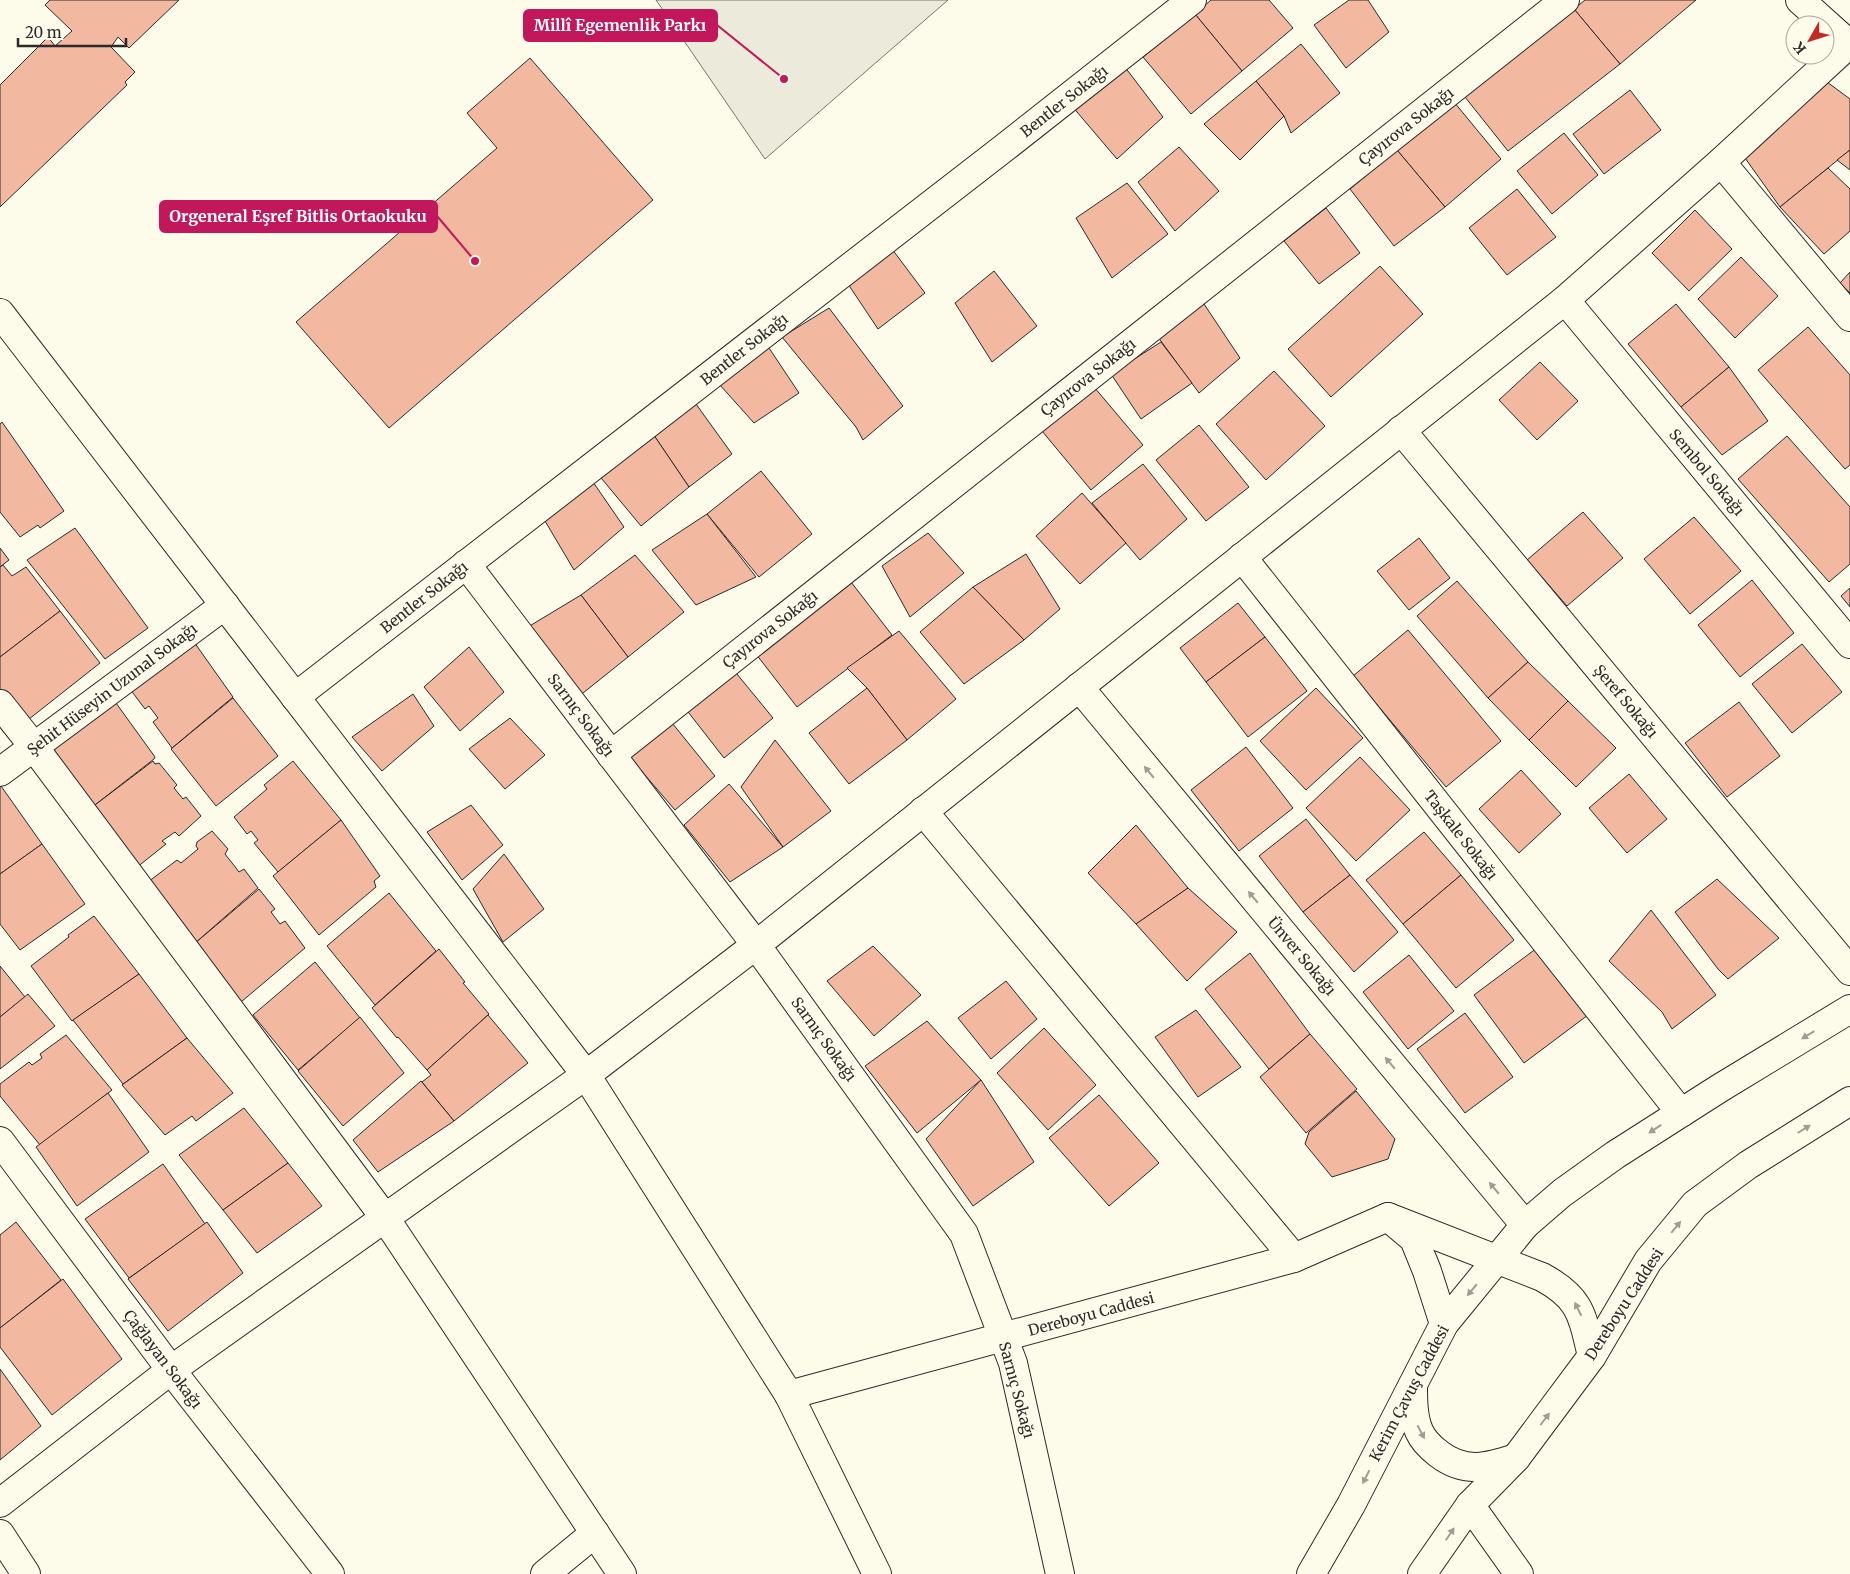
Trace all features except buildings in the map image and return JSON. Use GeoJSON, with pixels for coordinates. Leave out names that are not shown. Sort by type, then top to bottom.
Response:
{"type":"FeatureCollection","features":[{"type":"Feature","properties":{"kind":"street","name":"Bentler Sokağı"},"geometry":{"type":"LineString","coordinates":[[295,697],[1192,0]]}},
{"type":"Feature","properties":{"kind":"street","name":"Çayırova Sokağı"},"geometry":{"type":"LineString","coordinates":[[611,755],[1565,0]]}},
{"type":"Feature","properties":{"kind":"street"},"geometry":{"type":"LineString","coordinates":[[0,1503],[171,1370],[586,1076],[756,945],[1564,300],[1721,162],[1850,44],[1800,0]]}},
{"type":"Feature","properties":{"kind":"street"},"geometry":{"type":"LineString","coordinates":[[1721,162],[1850,317]]}},
{"type":"Feature","properties":{"kind":"street","name":"Sembol Sokağı"},"geometry":{"type":"LineString","coordinates":[[1564,300],[1850,644]]}},
{"type":"Feature","properties":{"kind":"street"},"geometry":{"type":"LineString","coordinates":[[0,313],[586,1076],[788,1395],[877,1574]]}},
{"type":"Feature","properties":{"kind":"street","name":"Şeref Sokağı"},"geometry":{"type":"LineString","coordinates":[[1401,430],[1850,971]]}},
{"type":"Feature","properties":{"kind":"street","name":"Taşkale Sokağı"},"geometry":{"type":"LineString","coordinates":[[1242,557],[1681,1113]]}},
{"type":"Feature","properties":{"kind":"street","name":"Sarnıç Sokağı"},"geometry":{"type":"LineString","coordinates":[[466,564],[756,945],[964,1234],[1013,1364],[1060,1574]]}},
{"type":"Feature","properties":{"kind":"street","name":"Şehit Hüseyin Uzunal Sokağı"},"geometry":{"type":"LineString","coordinates":[[0,772],[225,605]]}},
{"type":"Feature","properties":{"kind":"street","name":"Ünver Sokağı"},"geometry":{"type":"LineString","coordinates":[[1079,687],[1525,1225]]}},
{"type":"Feature","properties":{"kind":"street"},"geometry":{"type":"LineString","coordinates":[[0,704],[385,1218],[622,1574]]}},
{"type":"Feature","properties":{"kind":"street"},"geometry":{"type":"LineString","coordinates":[[923,811],[1294,1258]]}},
{"type":"Feature","properties":{"kind":"street"},"geometry":{"type":"LineString","coordinates":[[1525,1225],[1562,1193],[1615,1155],[1850,1010]]}},
{"type":"Feature","properties":{"kind":"street","name":"Dereboyu Caddesi"},"geometry":{"type":"LineString","coordinates":[[1516,1458],[1592,1356],[1648,1261],[1695,1204],[1748,1165],[1850,1101]]}},
{"type":"Feature","properties":{"kind":"street","name":"Çağlayan Sokağı"},"geometry":{"type":"LineString","coordinates":[[0,1141],[171,1370],[330,1574]]}},
{"type":"Feature","properties":{"kind":"street"},"geometry":{"type":"LineString","coordinates":[[1388,1217],[1498,1259],[1542,1277],[1560,1287],[1574,1302],[1583,1320],[1592,1356]]}},
{"type":"Feature","properties":{"kind":"street"},"geometry":{"type":"LineString","coordinates":[[1388,1217],[1414,1238],[1444,1324]]}},
{"type":"Feature","properties":{"kind":"street","name":"Dereboyu Caddesi"},"geometry":{"type":"LineString","coordinates":[[788,1395],[1294,1258],[1388,1217]]}},
{"type":"Feature","properties":{"kind":"street","name":"Kerim Çavuş Caddesi"},"geometry":{"type":"LineString","coordinates":[[1311,1574],[1351,1505],[1444,1324],[1525,1225]]}},
{"type":"Feature","properties":{"kind":"street"},"geometry":{"type":"LineString","coordinates":[[1413,1385],[1414,1410],[1419,1431],[1431,1448],[1448,1461],[1468,1467],[1489,1466],[1516,1458]]}},
{"type":"Feature","properties":{"kind":"street"},"geometry":{"type":"LineString","coordinates":[[1422,1574],[1470,1505],[1516,1458]]}},
{"type":"Feature","properties":{"kind":"street"},"geometry":{"type":"LineString","coordinates":[[1470,1505],[1518,1574]]}},
{"type":"Feature","properties":{"kind":"street"},"geometry":{"type":"LineString","coordinates":[[0,1534],[26,1574]]}},
{"type":"Feature","properties":{"kind":"street"},"geometry":{"type":"LineString","coordinates":[[545,1574],[595,1534]]}},
{"type":"Feature","properties":{"kind":"shaded area"},"geometry":{"type":"Polygon","coordinates":[[[656,0],[948,0],[765,159],[656,0]]]}},
{"type":"Feature","properties":{"kind":"place","name":"Millî Egemenlik Parkı"},"geometry":{"type":"Point","coordinates":[784,79]}},
{"type":"Feature","properties":{"kind":"place","name":"Orgeneral Eşref Bitlis Ortaokuku"},"geometry":{"type":"Point","coordinates":[475,261]}}]}
